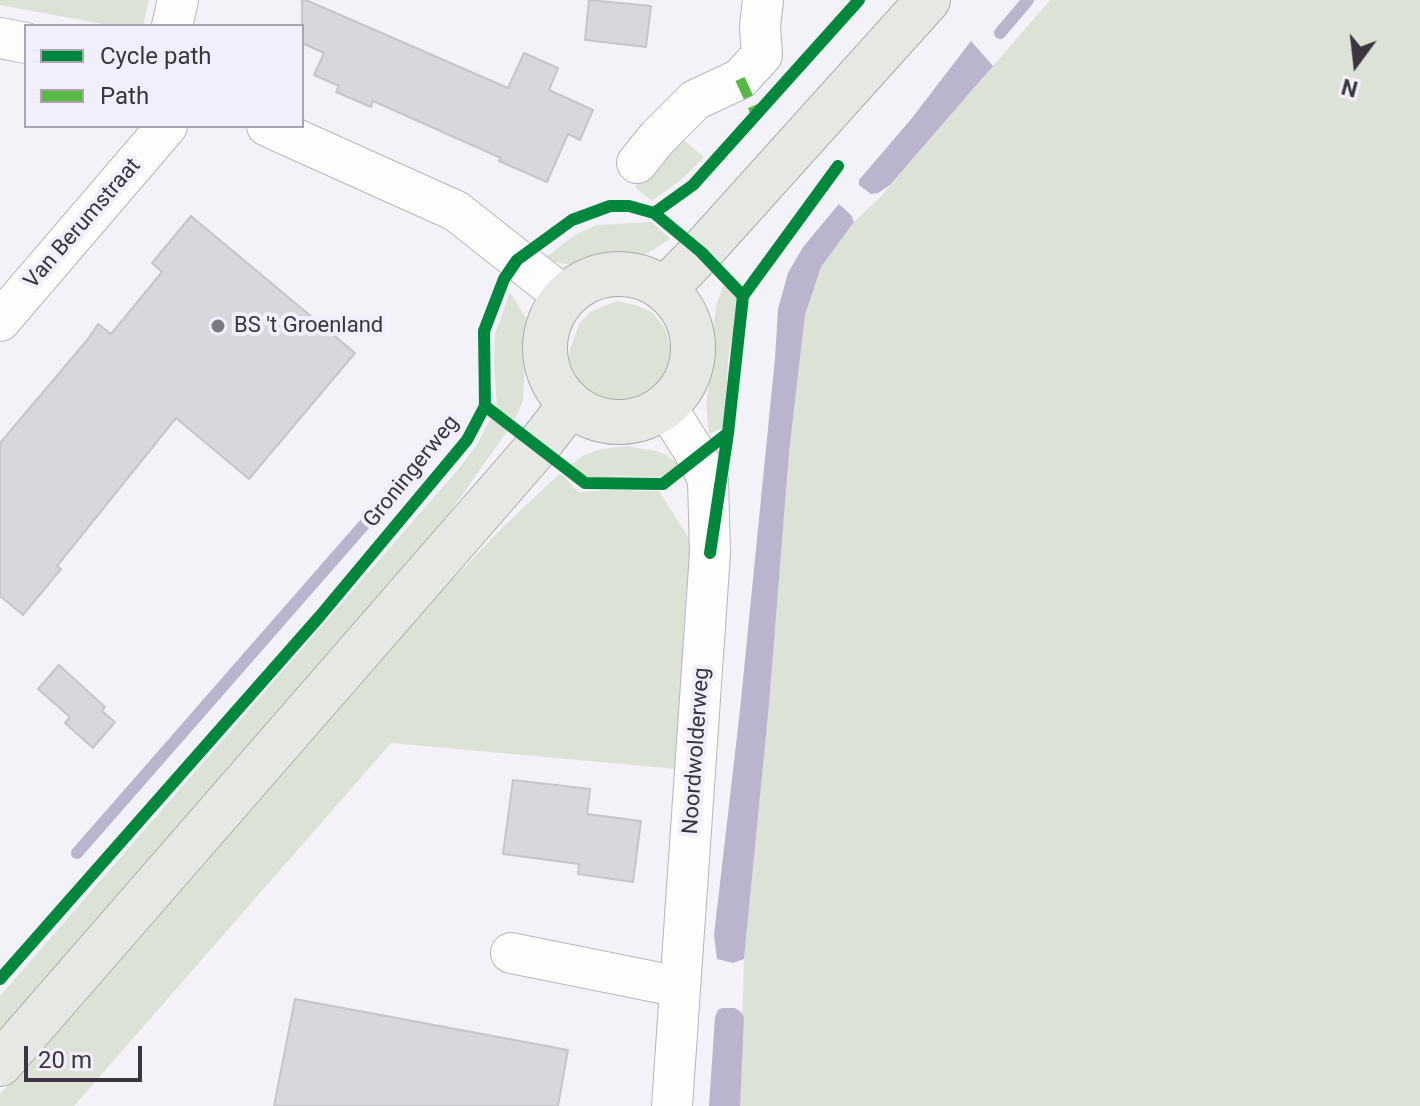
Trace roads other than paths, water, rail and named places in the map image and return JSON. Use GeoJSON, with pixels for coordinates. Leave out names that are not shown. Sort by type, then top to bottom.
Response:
{"type":"FeatureCollection","features":[{"type":"Feature","properties":{"kind":"main road"},"geometry":{"type":"LineString","coordinates":[[665,289],[928,0]]}},
{"type":"Feature","properties":{"kind":"main road"},"geometry":{"type":"LineString","coordinates":[[625,274],[646,279],[665,289],[683,310],[693,336],[693,363],[682,388],[664,409],[633,422],[600,420],[570,405],[557,390],[548,372],[544,352],[546,332],[553,313],[565,297],[582,284],[603,275],[625,274]]}},
{"type":"Feature","properties":{"kind":"main road"},"geometry":{"type":"LineString","coordinates":[[0,1064],[538,446],[570,405]]}},
{"type":"Feature","properties":{"kind":"street"},"geometry":{"type":"LineString","coordinates":[[172,24],[178,0]]}},
{"type":"Feature","properties":{"kind":"street"},"geometry":{"type":"LineString","coordinates":[[637,163],[695,100],[740,79],[762,55],[760,26],[763,0]]}},
{"type":"Feature","properties":{"kind":"street"},"geometry":{"type":"LineString","coordinates":[[0,38],[24,43]]}},
{"type":"Feature","properties":{"kind":"street","name":"Van Berumstraat"},"geometry":{"type":"LineString","coordinates":[[0,321],[165,128]]}},
{"type":"Feature","properties":{"kind":"street"},"geometry":{"type":"LineString","coordinates":[[271,128],[456,211],[565,297]]}},
{"type":"Feature","properties":{"kind":"street","name":"Noordwolderweg"},"geometry":{"type":"LineString","coordinates":[[664,409],[697,456],[708,480],[710,553],[672,1106]]}},
{"type":"Feature","properties":{"kind":"street"},"geometry":{"type":"LineString","coordinates":[[511,953],[680,987]]}},
{"type":"Feature","properties":{"kind":"waterway"},"geometry":{"type":"LineString","coordinates":[[1000,33],[1028,0]]}},
{"type":"Feature","properties":{"kind":"waterway"},"geometry":{"type":"LineString","coordinates":[[77,853],[432,447]]}},
{"type":"Feature","properties":{"kind":"place","name":"BS 't Groenland"},"geometry":{"type":"Point","coordinates":[218,326]}}]}
